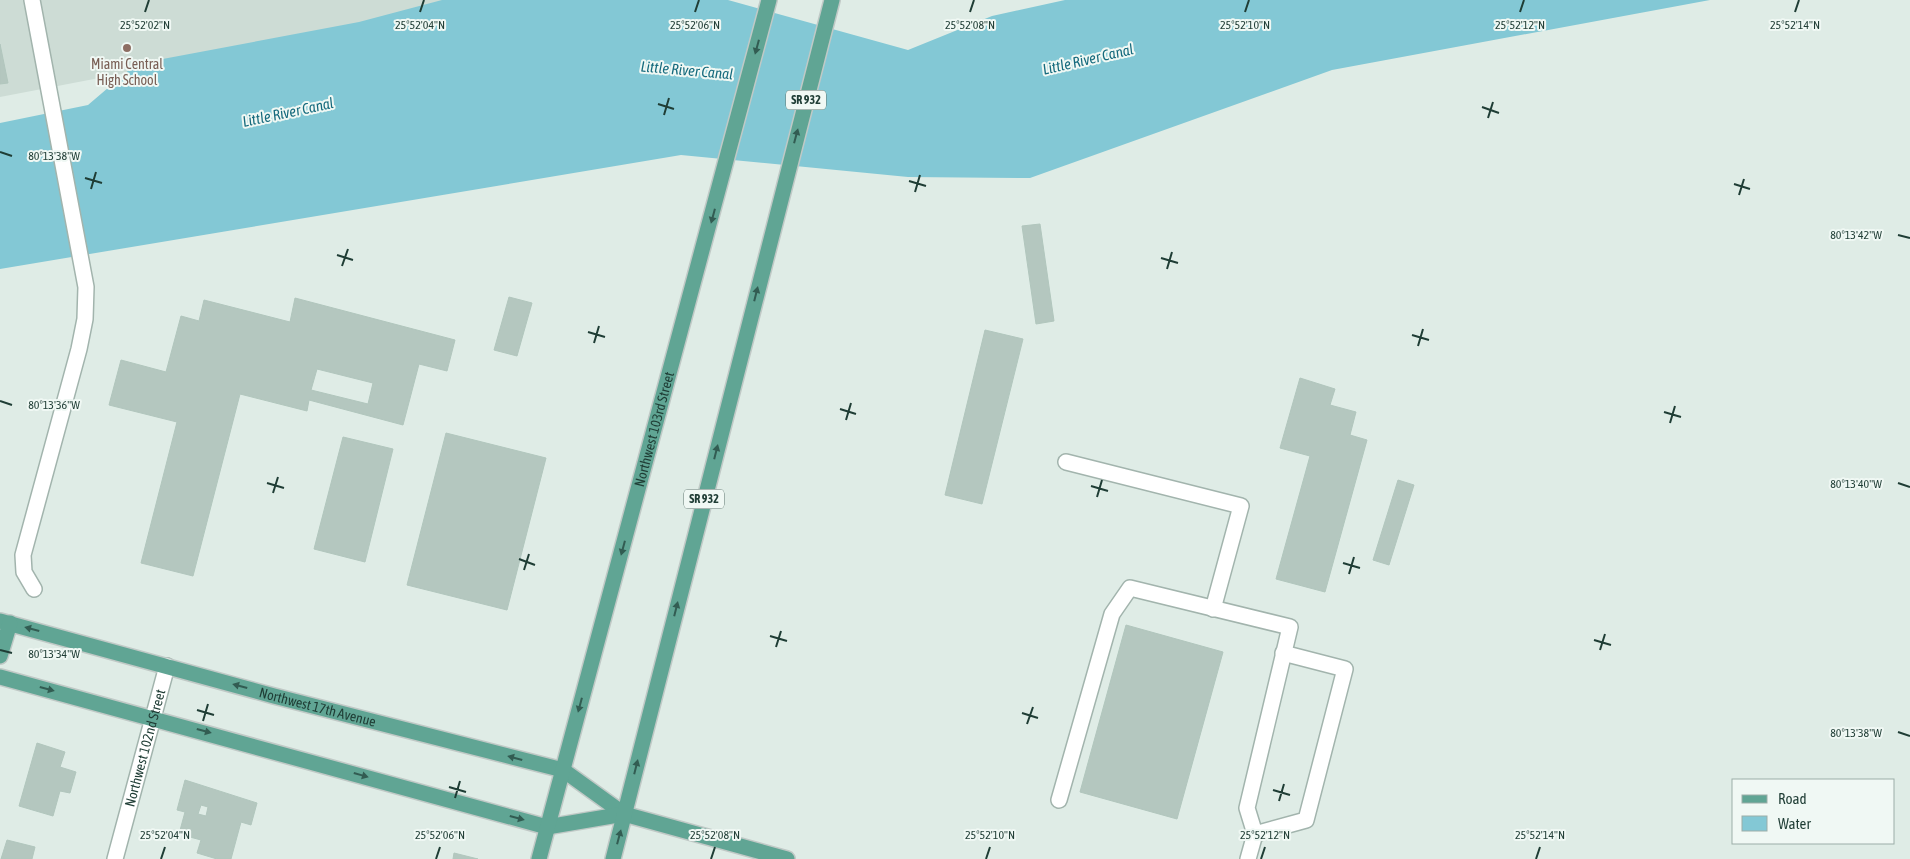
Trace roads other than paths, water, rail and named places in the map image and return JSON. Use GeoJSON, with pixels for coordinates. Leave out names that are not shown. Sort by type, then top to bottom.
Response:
{"type":"FeatureCollection","features":[{"type":"Feature","properties":{"kind":"main road","name":"Northwest 103rd Street"},"geometry":{"type":"LineString","coordinates":[[539,859],[726,169],[769,0]]}},
{"type":"Feature","properties":{"kind":"main road","name":"SR 932"},"geometry":{"type":"LineString","coordinates":[[613,859],[832,0]]}},
{"type":"Feature","properties":{"kind":"main road","name":"Northwest 17th Avenue"},"geometry":{"type":"LineString","coordinates":[[5,622],[563,770],[624,814],[787,859]]}},
{"type":"Feature","properties":{"kind":"main road"},"geometry":{"type":"LineString","coordinates":[[0,656],[5,622]]}},
{"type":"Feature","properties":{"kind":"main road","name":"Northwest 17th Avenue"},"geometry":{"type":"LineString","coordinates":[[0,676],[547,827],[624,814]]}},
{"type":"Feature","properties":{"kind":"street"},"geometry":{"type":"LineString","coordinates":[[32,0],[48,95],[86,287],[85,319],[78,349],[23,555],[24,572],[34,589]]}},
{"type":"Feature","properties":{"kind":"street"},"geometry":{"type":"LineString","coordinates":[[1066,462],[1241,506],[1213,609]]}},
{"type":"Feature","properties":{"kind":"street"},"geometry":{"type":"LineString","coordinates":[[1059,800],[1112,614],[1130,588],[1290,627],[1247,808],[1255,834],[1248,859]]}},
{"type":"Feature","properties":{"kind":"street"},"geometry":{"type":"LineString","coordinates":[[1255,834],[1306,820],[1345,669],[1283,653]]}},
{"type":"Feature","properties":{"kind":"street","name":"Northwest 102nd Street"},"geometry":{"type":"LineString","coordinates":[[114,859],[167,666]]}},
{"type":"Feature","properties":{"kind":"water","name":"Little River Canal"},"geometry":{"type":"Polygon","coordinates":[[[442,0],[728,0],[908,50],[992,16],[1065,0],[1710,0],[1332,70],[1030,178],[908,177],[681,155],[0,269],[0,123],[88,105],[136,64],[359,22],[442,0]]]}},
{"type":"Feature","properties":{"kind":"place","name":"Miami Central High School"},"geometry":{"type":"Point","coordinates":[127,48]}}]}
